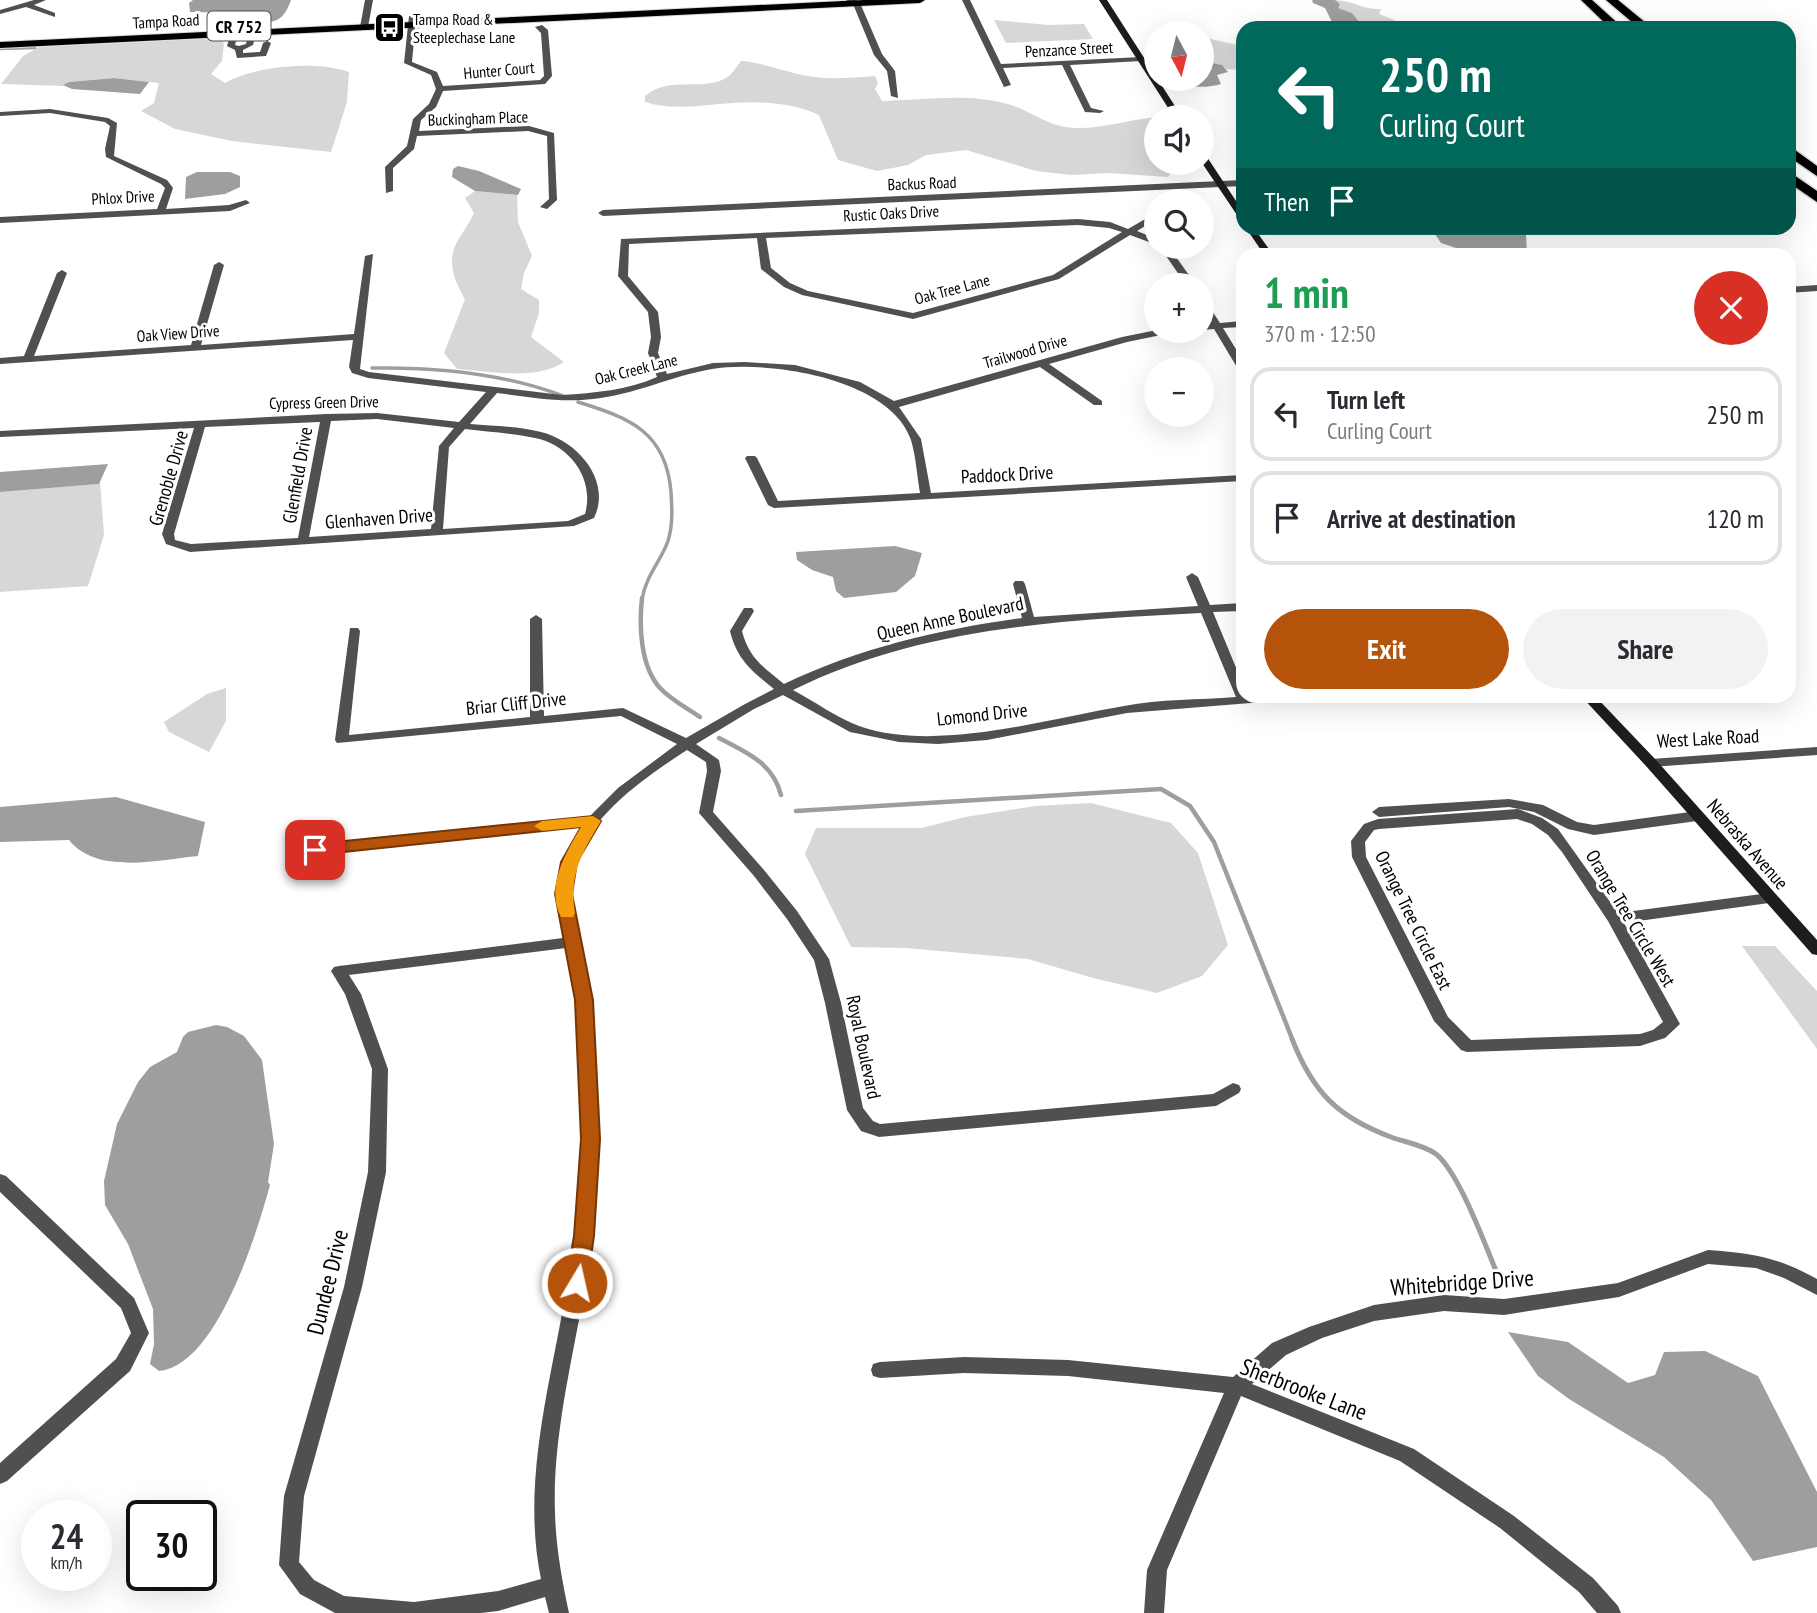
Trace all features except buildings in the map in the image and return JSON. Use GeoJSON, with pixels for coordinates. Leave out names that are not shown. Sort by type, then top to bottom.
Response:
{"type":"FeatureCollection","features":[{"type":"Feature","properties":{"kind":"highway"},"geometry":{"type":"LineString","coordinates":[[1586,0],[1609,21]]}},
{"type":"Feature","properties":{"kind":"highway"},"geometry":{"type":"LineString","coordinates":[[1611,0],[1621,5],[1638,21]]}},
{"type":"Feature","properties":{"kind":"highway"},"geometry":{"type":"LineString","coordinates":[[1796,155],[1817,172]]}},
{"type":"Feature","properties":{"kind":"highway"},"geometry":{"type":"LineString","coordinates":[[1796,181],[1817,198]]}},
{"type":"Feature","properties":{"kind":"main road","name":"Tampa Road"},"geometry":{"type":"LineString","coordinates":[[580,13],[788,0]]}},
{"type":"Feature","properties":{"kind":"main road","name":"Tampa Road"},"geometry":{"type":"LineString","coordinates":[[0,38],[920,0]]}},
{"type":"Feature","properties":{"kind":"main road","name":"Tampa Road"},"geometry":{"type":"LineString","coordinates":[[0,45],[252,33],[365,23]]}},
{"type":"Feature","properties":{"kind":"street"},"geometry":{"type":"LineString","coordinates":[[0,12],[42,0]]}},
{"type":"Feature","properties":{"kind":"street"},"geometry":{"type":"LineString","coordinates":[[365,23],[369,0]]}},
{"type":"Feature","properties":{"kind":"street"},"geometry":{"type":"LineString","coordinates":[[967,0],[1007,85]]}},
{"type":"Feature","properties":{"kind":"street"},"geometry":{"type":"LineString","coordinates":[[1103,0],[1170,105]]}},
{"type":"Feature","properties":{"kind":"street"},"geometry":{"type":"LineString","coordinates":[[853,1],[878,55],[891,71],[895,96]]}},
{"type":"Feature","properties":{"kind":"street"},"geometry":{"type":"LineString","coordinates":[[28,5],[52,15]]}},
{"type":"Feature","properties":{"kind":"street"},"geometry":{"type":"LineString","coordinates":[[389,191],[388,172],[411,146],[416,119],[433,105],[440,89],[434,74],[408,63],[412,21]]}},
{"type":"Feature","properties":{"kind":"street","name":"Hunter Court"},"geometry":{"type":"LineString","coordinates":[[440,89],[542,82],[548,76],[545,32],[539,27]]}},
{"type":"Feature","properties":{"kind":"street"},"geometry":{"type":"LineString","coordinates":[[234,34],[231,46],[239,48],[249,45],[252,33]]}},
{"type":"Feature","properties":{"kind":"street"},"geometry":{"type":"LineString","coordinates":[[239,48],[238,54],[246,57],[264,54],[267,43]]}},
{"type":"Feature","properties":{"kind":"street","name":"Penzance Street"},"geometry":{"type":"LineString","coordinates":[[998,66],[1141,59]]}},
{"type":"Feature","properties":{"kind":"street"},"geometry":{"type":"LineString","coordinates":[[1065,63],[1088,110],[1100,111]]}},
{"type":"Feature","properties":{"kind":"street"},"geometry":{"type":"LineString","coordinates":[[0,125],[3,113],[50,111],[108,120],[114,125],[108,149],[110,157],[164,181],[169,188],[161,211]]}},
{"type":"Feature","properties":{"kind":"street","name":"Buckingham Place"},"geometry":{"type":"LineString","coordinates":[[412,134],[529,128],[551,135],[553,200],[544,206]]}},
{"type":"Feature","properties":{"kind":"street"},"geometry":{"type":"LineString","coordinates":[[1214,175],[1236,207]]}},
{"type":"Feature","properties":{"kind":"street","name":"Backus Road"},"geometry":{"type":"LineString","coordinates":[[603,213],[1236,183]]}},
{"type":"Feature","properties":{"kind":"street","name":"Phlox Drive"},"geometry":{"type":"LineString","coordinates":[[0,220],[230,208],[246,203]]}},
{"type":"Feature","properties":{"kind":"street","name":"Rustic Oaks Drive"},"geometry":{"type":"LineString","coordinates":[[663,378],[653,353],[656,337],[653,313],[623,276],[624,241],[1078,222],[1110,225],[1144,237]]}},
{"type":"Feature","properties":{"kind":"street","name":"Oak Tree Lane"},"geometry":{"type":"LineString","coordinates":[[761,235],[766,268],[787,285],[805,293],[913,316],[1055,277],[1144,224]]}},
{"type":"Feature","properties":{"kind":"street","name":"Oak Creek Lane"},"geometry":{"type":"LineString","coordinates":[[370,256],[354,367],[356,371],[368,375],[562,398],[594,396],[647,385],[663,378],[713,366],[795,368],[856,384],[893,405],[916,439],[926,496]]}},
{"type":"Feature","properties":{"kind":"street"},"geometry":{"type":"LineString","coordinates":[[195,348],[219,265]]}},
{"type":"Feature","properties":{"kind":"street"},"geometry":{"type":"LineString","coordinates":[[28,359],[62,273]]}},
{"type":"Feature","properties":{"kind":"street"},"geometry":{"type":"LineString","coordinates":[[1796,289],[1817,288]]}},
{"type":"Feature","properties":{"kind":"street"},"geometry":{"type":"LineString","coordinates":[[1214,321],[1236,357]]}},
{"type":"Feature","properties":{"kind":"street"},"geometry":{"type":"LineString","coordinates":[[1214,326],[1236,324]]}},
{"type":"Feature","properties":{"kind":"street","name":"Trailwood Drive"},"geometry":{"type":"LineString","coordinates":[[893,405],[1144,335]]}},
{"type":"Feature","properties":{"kind":"street","name":"Oak View Drive"},"geometry":{"type":"LineString","coordinates":[[0,361],[359,338]]}},
{"type":"Feature","properties":{"kind":"street"},"geometry":{"type":"LineString","coordinates":[[1041,363],[1098,403]]}},
{"type":"Feature","properties":{"kind":"street"},"geometry":{"type":"LineString","coordinates":[[437,532],[444,446],[494,390]]}},
{"type":"Feature","properties":{"kind":"street","name":"Cypress Green Drive"},"geometry":{"type":"LineString","coordinates":[[0,434],[201,422],[377,416],[540,435],[558,442],[586,466],[593,479],[594,507],[590,516]]}},
{"type":"Feature","properties":{"kind":"street","name":"Glenfield Drive"},"geometry":{"type":"LineString","coordinates":[[303,540],[326,417]]}},
{"type":"Feature","properties":{"kind":"street","name":"Grenoble Drive"},"geometry":{"type":"LineString","coordinates":[[170,542],[168,534],[201,422]]}},
{"type":"Feature","properties":{"kind":"street","name":"Paddock Drive"},"geometry":{"type":"LineString","coordinates":[[751,458],[774,505],[1236,478]]}},
{"type":"Feature","properties":{"kind":"street","name":"Glenhaven Drive"},"geometry":{"type":"LineString","coordinates":[[170,542],[190,548],[570,524],[590,516]]}},
{"type":"Feature","properties":{"kind":"street"},"geometry":{"type":"LineString","coordinates":[[1192,577],[1236,681]]}},
{"type":"Feature","properties":{"kind":"street"},"geometry":{"type":"LineString","coordinates":[[1019,584],[1029,621]]}},
{"type":"Feature","properties":{"kind":"street","name":"Queen Anne Boulevard"},"geometry":{"type":"LineString","coordinates":[[559,1613],[550,1586],[542,1521],[552,1408],[565,1354],[584,1236],[591,1139],[584,1000],[564,894],[569,862],[593,821],[626,786],[686,743],[782,689],[878,652],[940,636],[1029,621],[1236,607]]}},
{"type":"Feature","properties":{"kind":"street","name":"Lomond Drive"},"geometry":{"type":"LineString","coordinates":[[748,611],[736,631],[740,647],[750,662],[782,689],[864,732],[899,738],[938,740],[987,736],[1035,729],[1087,715],[1236,698]]}},
{"type":"Feature","properties":{"kind":"street"},"geometry":{"type":"LineString","coordinates":[[536,619],[537,721]]}},
{"type":"Feature","properties":{"kind":"street","name":"Briar Cliff Drive"},"geometry":{"type":"LineString","coordinates":[[354,631],[342,740],[623,712],[686,743]]}},
{"type":"Feature","properties":{"kind":"street","name":"West Lake Road"},"geometry":{"type":"LineString","coordinates":[[1594,703],[1651,763],[1817,751]]}},
{"type":"Feature","properties":{"kind":"street","name":"Royal Boulevard"},"geometry":{"type":"LineString","coordinates":[[686,743],[706,756],[714,765],[706,807],[709,819],[759,873],[792,915],[821,960],[833,1003],[855,1110],[867,1126],[879,1131],[1128,1110],[1216,1100],[1233,1089]]}},
{"type":"Feature","properties":{"kind":"street","name":"Nebraska Avenue"},"geometry":{"type":"LineString","coordinates":[[1651,763],[1817,950]]}},
{"type":"Feature","properties":{"kind":"street"},"geometry":{"type":"LineString","coordinates":[[1379,812],[1509,803],[1538,808],[1573,826],[1594,830],[1697,816]]}},
{"type":"Feature","properties":{"kind":"street","name":"Orange Tree Circle West"},"geometry":{"type":"LineString","coordinates":[[1518,814],[1537,821],[1553,832],[1614,919],[1672,1024]]}},
{"type":"Feature","properties":{"kind":"street","name":"Orange Tree Circle East"},"geometry":{"type":"LineString","coordinates":[[1518,814],[1378,824],[1369,827],[1358,841],[1359,857],[1442,1021],[1467,1046],[1640,1040],[1659,1034],[1672,1024]]}},
{"type":"Feature","properties":{"kind":"street"},"geometry":{"type":"LineString","coordinates":[[315,850],[593,821]]}},
{"type":"Feature","properties":{"kind":"street"},"geometry":{"type":"LineString","coordinates":[[1614,919],[1769,898]]}},
{"type":"Feature","properties":{"kind":"street","name":"Dundee Drive"},"geometry":{"type":"LineString","coordinates":[[550,1586],[498,1601],[414,1612],[342,1606],[307,1587],[289,1565],[294,1496],[353,1287],[377,1172],[380,1069],[353,994],[339,971],[572,942]]}},
{"type":"Feature","properties":{"kind":"street"},"geometry":{"type":"LineString","coordinates":[[0,1181],[128,1303],[140,1333],[123,1366],[0,1475]]}},
{"type":"Feature","properties":{"kind":"street","name":"Whitebridge Drive"},"geometry":{"type":"LineString","coordinates":[[1154,1613],[1157,1570],[1236,1386],[1279,1349],[1316,1332],[1374,1313],[1444,1303],[1504,1307],[1619,1290],[1708,1257],[1756,1261],[1790,1273],[1817,1288]]}},
{"type":"Feature","properties":{"kind":"street","name":"Sherbrooke Lane"},"geometry":{"type":"LineString","coordinates":[[880,1370],[964,1365],[1068,1368],[1236,1386],[1407,1455],[1507,1522],[1586,1585],[1611,1613]]}},
{"type":"Feature","properties":{"kind":"shaded area"},"geometry":{"type":"Polygon","coordinates":[[[193,0],[291,0],[283,16],[272,22],[242,22],[244,16],[241,13],[190,12],[189,3],[193,0]]]}},
{"type":"Feature","properties":{"kind":"shaded area"},"geometry":{"type":"Polygon","coordinates":[[[1312,0],[1335,0],[1340,4],[1338,8],[1352,13],[1358,21],[1332,21],[1325,8],[1312,0]]]}},
{"type":"Feature","properties":{"kind":"shaded area"},"geometry":{"type":"Polygon","coordinates":[[[1335,0],[1381,9],[1379,14],[1397,21],[1358,21],[1352,13],[1337,8],[1340,4],[1335,0]]]}},
{"type":"Feature","properties":{"kind":"shaded area"},"geometry":{"type":"Polygon","coordinates":[[[994,20],[1049,25],[1084,24],[1093,39],[1006,43],[994,20]]]}},
{"type":"Feature","properties":{"kind":"shaded area"},"geometry":{"type":"Polygon","coordinates":[[[221,38],[224,44],[222,61],[211,74],[225,83],[252,72],[286,67],[320,66],[349,72],[347,102],[331,152],[232,141],[175,129],[141,111],[154,103],[159,83],[114,78],[69,82],[64,86],[1,84],[23,56],[39,47],[221,38]]]}},
{"type":"Feature","properties":{"kind":"shaded area"},"geometry":{"type":"Polygon","coordinates":[[[1214,40],[1236,45],[1236,70],[1226,69],[1214,63],[1214,40]]]}},
{"type":"Feature","properties":{"kind":"shaded area"},"geometry":{"type":"Polygon","coordinates":[[[741,61],[805,76],[875,76],[878,83],[875,89],[882,101],[959,98],[989,100],[1013,106],[1064,127],[1095,127],[1144,119],[1144,175],[1169,175],[1168,177],[1108,173],[1071,175],[1036,171],[966,150],[926,155],[908,165],[877,171],[838,160],[819,115],[799,108],[743,102],[677,107],[645,102],[645,96],[665,86],[707,84],[717,82],[732,73],[741,61]]]}},
{"type":"Feature","properties":{"kind":"shaded area"},"geometry":{"type":"Polygon","coordinates":[[[1214,63],[1222,65],[1228,72],[1217,75],[1221,84],[1214,85],[1214,63]]]}},
{"type":"Feature","properties":{"kind":"shaded area"},"geometry":{"type":"Polygon","coordinates":[[[114,78],[149,82],[140,94],[72,89],[63,85],[69,82],[114,78]]]}},
{"type":"Feature","properties":{"kind":"shaded area"},"geometry":{"type":"Polygon","coordinates":[[[458,166],[479,171],[521,189],[518,195],[475,191],[452,177],[453,169],[458,166]]]}},
{"type":"Feature","properties":{"kind":"shaded area"},"geometry":{"type":"Polygon","coordinates":[[[197,172],[230,172],[240,176],[240,187],[225,194],[185,199],[186,177],[197,172]]]}},
{"type":"Feature","properties":{"kind":"shaded area"},"geometry":{"type":"Polygon","coordinates":[[[475,191],[517,195],[518,222],[532,256],[524,273],[521,289],[539,300],[539,313],[531,337],[564,362],[553,368],[526,373],[457,369],[444,353],[465,299],[455,279],[452,257],[457,242],[474,213],[465,198],[475,191]]]}},
{"type":"Feature","properties":{"kind":"shaded area"},"geometry":{"type":"Polygon","coordinates":[[[1436,235],[1526,235],[1527,248],[1456,248],[1441,243],[1436,235]]]}},
{"type":"Feature","properties":{"kind":"shaded area"},"geometry":{"type":"Polygon","coordinates":[[[108,464],[99,484],[0,492],[0,472],[108,464]]]}},
{"type":"Feature","properties":{"kind":"shaded area"},"geometry":{"type":"Polygon","coordinates":[[[100,481],[104,535],[88,586],[0,592],[0,492],[98,484],[100,481]]]}},
{"type":"Feature","properties":{"kind":"shaded area"},"geometry":{"type":"Polygon","coordinates":[[[895,546],[922,553],[915,576],[896,592],[844,598],[836,591],[833,577],[812,570],[797,560],[796,552],[895,546]]]}},
{"type":"Feature","properties":{"kind":"shaded area"},"geometry":{"type":"Polygon","coordinates":[[[226,688],[226,721],[209,752],[169,732],[164,722],[207,694],[226,688]]]}},
{"type":"Feature","properties":{"kind":"shaded area"},"geometry":{"type":"Polygon","coordinates":[[[116,797],[205,822],[198,856],[129,863],[95,858],[81,851],[69,840],[0,842],[0,807],[116,797]]]}},
{"type":"Feature","properties":{"kind":"shaded area"},"geometry":{"type":"Polygon","coordinates":[[[1091,803],[1171,823],[1198,853],[1228,945],[1202,976],[1157,993],[1028,959],[906,948],[851,947],[805,854],[816,828],[921,828],[965,817],[1035,806],[1091,803]]]}},
{"type":"Feature","properties":{"kind":"shaded area"},"geometry":{"type":"Polygon","coordinates":[[[1742,946],[1775,946],[1817,991],[1817,1049],[1742,946]]]}},
{"type":"Feature","properties":{"kind":"shaded area"},"geometry":{"type":"Polygon","coordinates":[[[216,1025],[227,1027],[244,1036],[262,1060],[274,1144],[268,1182],[270,1185],[244,1263],[216,1322],[199,1346],[180,1364],[159,1371],[150,1364],[154,1344],[153,1309],[128,1244],[105,1205],[104,1181],[117,1124],[138,1082],[150,1067],[177,1052],[188,1032],[216,1025]]]}},
{"type":"Feature","properties":{"kind":"shaded area"},"geometry":{"type":"Polygon","coordinates":[[[1508,1332],[1568,1342],[1628,1383],[1655,1375],[1664,1352],[1705,1351],[1758,1376],[1817,1492],[1817,1547],[1753,1561],[1711,1500],[1664,1457],[1569,1399],[1538,1376],[1508,1332]]]}},
{"type":"Feature","properties":{"kind":"waterway"},"geometry":{"type":"LineString","coordinates":[[0,49],[35,48]]}},
{"type":"Feature","properties":{"kind":"waterway"},"geometry":{"type":"LineString","coordinates":[[372,368],[469,373],[517,382],[563,396]]}},
{"type":"Feature","properties":{"kind":"waterway"},"geometry":{"type":"LineString","coordinates":[[578,402],[614,414],[642,430],[662,455],[668,472],[672,504],[670,535],[646,584],[642,600]]}},
{"type":"Feature","properties":{"kind":"waterway"},"geometry":{"type":"LineString","coordinates":[[642,598],[642,645],[653,679],[669,696],[700,717]]}},
{"type":"Feature","properties":{"kind":"waterway"},"geometry":{"type":"LineString","coordinates":[[719,738],[765,767],[772,775],[781,795]]}},
{"type":"Feature","properties":{"kind":"waterway"},"geometry":{"type":"LineString","coordinates":[[796,811],[1161,789],[1190,806],[1214,842],[1293,1041]]}},
{"type":"Feature","properties":{"kind":"waterway"},"geometry":{"type":"LineString","coordinates":[[1292,1039],[1318,1088],[1341,1111],[1372,1129],[1431,1151],[1445,1164],[1464,1195],[1501,1283]]}},
{"type":"Feature","properties":{"kind":"slow traffic"},"geometry":{"type":"LineString","coordinates":[[542,826],[593,821],[569,862],[564,894],[567,913]]}},
{"type":"Feature","properties":{"kind":"place","name":"Tampa Road & Steeplechase Lane"},"geometry":{"type":"Point","coordinates":[390,28]}},
{"type":"Feature","properties":{"kind":"route"},"geometry":{"type":"LineString","coordinates":[[315,850],[593,821],[569,862],[564,894],[584,1000],[591,1139],[584,1236],[577,1283]]}}]}
